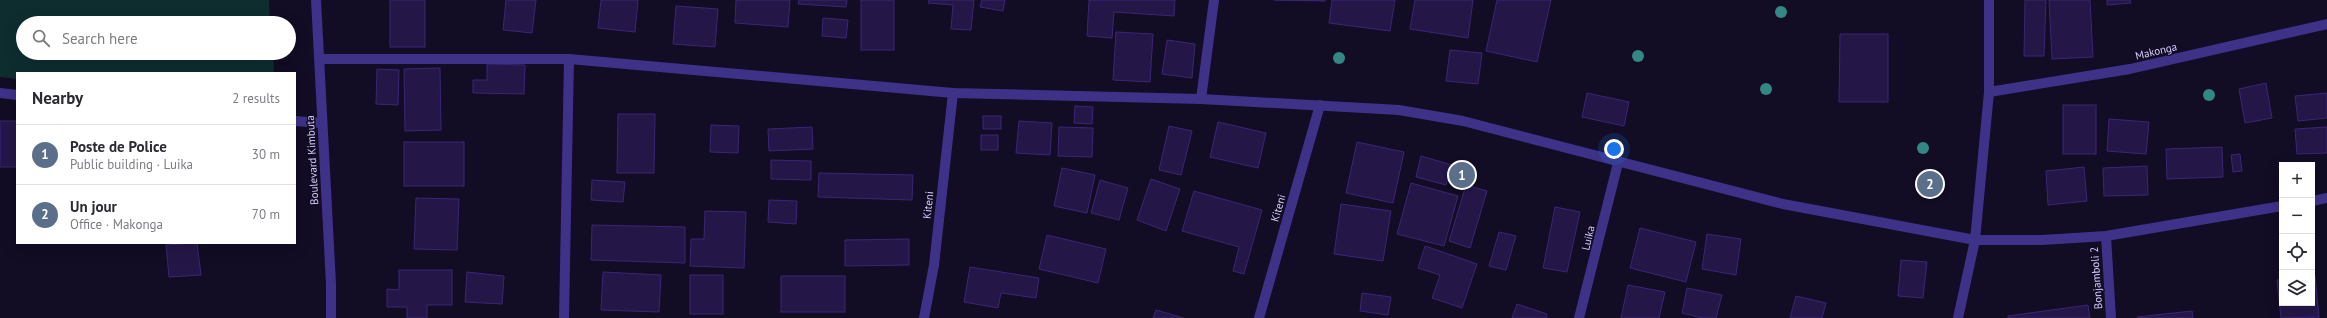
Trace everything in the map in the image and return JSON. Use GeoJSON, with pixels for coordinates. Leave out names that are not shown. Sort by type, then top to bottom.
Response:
{"type":"FeatureCollection","features":[{"type":"Feature","properties":{"kind":"street","name":"Boulevard Kimbuta"},"geometry":{"type":"LineString","coordinates":[[316,0],[331,284],[331,318]]}},
{"type":"Feature","properties":{"kind":"street"},"geometry":{"type":"LineString","coordinates":[[1201,99],[1214,0]]}},
{"type":"Feature","properties":{"kind":"street"},"geometry":{"type":"LineString","coordinates":[[1958,318],[1975,240],[1989,92],[1989,0]]}},
{"type":"Feature","properties":{"kind":"street","name":"Makonga"},"geometry":{"type":"LineString","coordinates":[[1989,92],[2130,69],[2327,24]]}},
{"type":"Feature","properties":{"kind":"street"},"geometry":{"type":"LineString","coordinates":[[320,59],[569,59],[953,93],[1201,99],[1399,110],[1463,121],[1618,163],[1783,204],[1975,240],[2042,240],[2106,236],[2279,207]]}},
{"type":"Feature","properties":{"kind":"street"},"geometry":{"type":"LineString","coordinates":[[564,318],[569,59]]}},
{"type":"Feature","properties":{"kind":"street"},"geometry":{"type":"LineString","coordinates":[[0,93],[16,95]]}},
{"type":"Feature","properties":{"kind":"street","name":"Kiteni"},"geometry":{"type":"LineString","coordinates":[[924,318],[934,265],[953,93]]}},
{"type":"Feature","properties":{"kind":"street","name":"Kiteni"},"geometry":{"type":"LineString","coordinates":[[1259,318],[1320,106]]}},
{"type":"Feature","properties":{"kind":"street"},"geometry":{"type":"LineString","coordinates":[[296,121],[322,124]]}},
{"type":"Feature","properties":{"kind":"street","name":"Luika"},"geometry":{"type":"LineString","coordinates":[[1579,318],[1618,163]]}},
{"type":"Feature","properties":{"kind":"street"},"geometry":{"type":"LineString","coordinates":[[2315,200],[2327,198]]}},
{"type":"Feature","properties":{"kind":"street","name":"Bonjamboli 2"},"geometry":{"type":"LineString","coordinates":[[2106,236],[2111,318]]}},
{"type":"Feature","properties":{"kind":"green space"},"geometry":{"type":"Polygon","coordinates":[[[0,0],[269,0],[270,16],[16,16],[16,60],[273,60],[274,72],[16,72],[16,79],[0,77],[0,0]]]}},
{"type":"Feature","properties":{"kind":"building"},"geometry":{"type":"Polygon","coordinates":[[[390,0],[425,0],[425,47],[390,47],[390,0]]]}},
{"type":"Feature","properties":{"kind":"building"},"geometry":{"type":"Polygon","coordinates":[[[506,0],[536,0],[532,33],[503,30],[506,0]]]}},
{"type":"Feature","properties":{"kind":"building"},"geometry":{"type":"Polygon","coordinates":[[[601,0],[638,0],[635,32],[598,28],[601,0]]]}},
{"type":"Feature","properties":{"kind":"building"},"geometry":{"type":"Polygon","coordinates":[[[736,0],[790,0],[788,27],[735,23],[736,0]]]}},
{"type":"Feature","properties":{"kind":"building"},"geometry":{"type":"Polygon","coordinates":[[[799,0],[847,0],[846,7],[798,4],[799,0]]]}},
{"type":"Feature","properties":{"kind":"building"},"geometry":{"type":"Polygon","coordinates":[[[861,0],[894,0],[894,50],[861,50],[861,0]]]}},
{"type":"Feature","properties":{"kind":"building"},"geometry":{"type":"Polygon","coordinates":[[[929,0],[974,0],[971,30],[951,29],[953,5],[928,3],[929,0]]]}},
{"type":"Feature","properties":{"kind":"building"},"geometry":{"type":"Polygon","coordinates":[[[982,0],[1005,0],[1003,11],[980,7],[982,0]]]}},
{"type":"Feature","properties":{"kind":"building"},"geometry":{"type":"Polygon","coordinates":[[[1089,0],[1175,0],[1174,16],[1114,12],[1112,38],[1087,36],[1089,0]]]}},
{"type":"Feature","properties":{"kind":"building"},"geometry":{"type":"Polygon","coordinates":[[[1274,0],[1325,0],[1325,1],[1274,0]]]}},
{"type":"Feature","properties":{"kind":"building"},"geometry":{"type":"Polygon","coordinates":[[[1332,0],[1395,0],[1390,31],[1329,23],[1332,0]]]}},
{"type":"Feature","properties":{"kind":"building"},"geometry":{"type":"Polygon","coordinates":[[[1415,0],[1473,0],[1468,38],[1410,29],[1415,0]]]}},
{"type":"Feature","properties":{"kind":"building"},"geometry":{"type":"Polygon","coordinates":[[[1497,0],[1551,0],[1537,62],[1486,51],[1497,0]]]}},
{"type":"Feature","properties":{"kind":"building"},"geometry":{"type":"Polygon","coordinates":[[[2025,0],[2046,0],[2044,56],[2024,56],[2025,0]]]}},
{"type":"Feature","properties":{"kind":"building"},"geometry":{"type":"Polygon","coordinates":[[[2049,0],[2090,0],[2093,57],[2052,59],[2049,0]]]}},
{"type":"Feature","properties":{"kind":"building"},"geometry":{"type":"Polygon","coordinates":[[[2107,0],[2130,0],[2131,3],[2107,5],[2107,0]]]}},
{"type":"Feature","properties":{"kind":"building"},"geometry":{"type":"Polygon","coordinates":[[[676,6],[718,9],[715,47],[673,44],[676,6]]]}},
{"type":"Feature","properties":{"kind":"building"},"geometry":{"type":"Polygon","coordinates":[[[823,18],[848,20],[846,38],[822,36],[823,18]]]}},
{"type":"Feature","properties":{"kind":"building"},"geometry":{"type":"Polygon","coordinates":[[[1116,32],[1153,34],[1150,82],[1113,80],[1116,32]]]}},
{"type":"Feature","properties":{"kind":"building"},"geometry":{"type":"Polygon","coordinates":[[[1840,34],[1888,34],[1888,102],[1839,102],[1840,34]]]}},
{"type":"Feature","properties":{"kind":"building"},"geometry":{"type":"Polygon","coordinates":[[[1167,40],[1195,44],[1192,78],[1162,74],[1167,40]]]}},
{"type":"Feature","properties":{"kind":"building"},"geometry":{"type":"Polygon","coordinates":[[[1450,50],[1482,53],[1478,84],[1446,81],[1450,50]]]}},
{"type":"Feature","properties":{"kind":"building"},"geometry":{"type":"Polygon","coordinates":[[[487,64],[525,65],[524,94],[473,93],[473,80],[487,80],[487,64]]]}},
{"type":"Feature","properties":{"kind":"building"},"geometry":{"type":"Polygon","coordinates":[[[440,68],[441,130],[405,131],[404,69],[440,68]]]}},
{"type":"Feature","properties":{"kind":"building"},"geometry":{"type":"Polygon","coordinates":[[[377,69],[399,70],[398,105],[376,104],[377,69]]]}},
{"type":"Feature","properties":{"kind":"building"},"geometry":{"type":"Polygon","coordinates":[[[2266,83],[2272,118],[2245,123],[2239,89],[2266,83]]]}},
{"type":"Feature","properties":{"kind":"building"},"geometry":{"type":"Polygon","coordinates":[[[1587,93],[1629,102],[1624,126],[1582,117],[1587,93]]]}},
{"type":"Feature","properties":{"kind":"building"},"geometry":{"type":"Polygon","coordinates":[[[2327,93],[2327,118],[2298,121],[2295,96],[2327,93]]]}},
{"type":"Feature","properties":{"kind":"building"},"geometry":{"type":"Polygon","coordinates":[[[2063,105],[2096,105],[2096,154],[2063,154],[2063,105]]]}},
{"type":"Feature","properties":{"kind":"building"},"geometry":{"type":"Polygon","coordinates":[[[1075,106],[1093,107],[1092,124],[1074,123],[1075,106]]]}},
{"type":"Feature","properties":{"kind":"building"},"geometry":{"type":"Polygon","coordinates":[[[618,114],[655,114],[654,173],[617,173],[618,114]]]}},
{"type":"Feature","properties":{"kind":"building"},"geometry":{"type":"Polygon","coordinates":[[[983,116],[1001,116],[1001,129],[983,129],[983,116]]]}},
{"type":"Feature","properties":{"kind":"building"},"geometry":{"type":"Polygon","coordinates":[[[2109,119],[2149,122],[2146,154],[2107,151],[2109,119]]]}},
{"type":"Feature","properties":{"kind":"building"},"geometry":{"type":"Polygon","coordinates":[[[0,121],[16,121],[16,167],[0,167],[0,121]]]}},
{"type":"Feature","properties":{"kind":"building"},"geometry":{"type":"Polygon","coordinates":[[[1019,121],[1052,123],[1050,155],[1016,153],[1019,121]]]}},
{"type":"Feature","properties":{"kind":"building"},"geometry":{"type":"Polygon","coordinates":[[[1218,122],[1266,133],[1258,168],[1210,157],[1218,122]]]}},
{"type":"Feature","properties":{"kind":"building"},"geometry":{"type":"Polygon","coordinates":[[[711,125],[739,126],[738,153],[710,152],[711,125]]]}},
{"type":"Feature","properties":{"kind":"building"},"geometry":{"type":"Polygon","coordinates":[[[1169,126],[1192,131],[1181,175],[1159,170],[1169,126]]]}},
{"type":"Feature","properties":{"kind":"building"},"geometry":{"type":"Polygon","coordinates":[[[812,127],[813,149],[769,151],[768,129],[812,127]]]}},
{"type":"Feature","properties":{"kind":"building"},"geometry":{"type":"Polygon","coordinates":[[[1059,127],[1093,128],[1092,157],[1058,156],[1059,127]]]}},
{"type":"Feature","properties":{"kind":"building"},"geometry":{"type":"Polygon","coordinates":[[[2327,127],[2327,153],[2297,154],[2295,129],[2327,127]]]}},
{"type":"Feature","properties":{"kind":"building"},"geometry":{"type":"Polygon","coordinates":[[[981,135],[998,135],[998,150],[981,150],[981,135]]]}},
{"type":"Feature","properties":{"kind":"building"},"geometry":{"type":"Polygon","coordinates":[[[404,142],[464,142],[464,186],[404,186],[404,142]]]}},
{"type":"Feature","properties":{"kind":"building"},"geometry":{"type":"Polygon","coordinates":[[[1357,142],[1404,152],[1393,203],[1346,193],[1357,142]]]}},
{"type":"Feature","properties":{"kind":"building"},"geometry":{"type":"Polygon","coordinates":[[[2222,147],[2223,177],[2167,179],[2166,149],[2222,147]]]}},
{"type":"Feature","properties":{"kind":"building"},"geometry":{"type":"Polygon","coordinates":[[[2240,154],[2242,171],[2233,172],[2231,155],[2240,154]]]}},
{"type":"Feature","properties":{"kind":"building"},"geometry":{"type":"Polygon","coordinates":[[[1421,156],[1452,165],[1446,185],[1416,177],[1421,156]]]}},
{"type":"Feature","properties":{"kind":"building"},"geometry":{"type":"Polygon","coordinates":[[[771,160],[811,161],[811,180],[771,179],[771,160]]]}},
{"type":"Feature","properties":{"kind":"building"},"geometry":{"type":"Polygon","coordinates":[[[2147,166],[2148,195],[2104,196],[2103,168],[2147,166]]]}},
{"type":"Feature","properties":{"kind":"building"},"geometry":{"type":"Polygon","coordinates":[[[2084,167],[2087,201],[2048,205],[2046,171],[2084,167]]]}},
{"type":"Feature","properties":{"kind":"building"},"geometry":{"type":"Polygon","coordinates":[[[1062,168],[1095,175],[1087,213],[1054,206],[1062,168]]]}},
{"type":"Feature","properties":{"kind":"building"},"geometry":{"type":"Polygon","coordinates":[[[819,173],[913,175],[912,200],[818,197],[819,173]]]}},
{"type":"Feature","properties":{"kind":"building"},"geometry":{"type":"Polygon","coordinates":[[[1151,179],[1180,189],[1166,231],[1137,220],[1151,179]]]}},
{"type":"Feature","properties":{"kind":"building"},"geometry":{"type":"Polygon","coordinates":[[[592,180],[625,182],[623,202],[591,200],[592,180]]]}},
{"type":"Feature","properties":{"kind":"building"},"geometry":{"type":"Polygon","coordinates":[[[1100,180],[1128,188],[1119,220],[1091,213],[1100,180]]]}},
{"type":"Feature","properties":{"kind":"building"},"geometry":{"type":"Polygon","coordinates":[[[1411,183],[1458,196],[1444,246],[1397,234],[1411,183]]]}},
{"type":"Feature","properties":{"kind":"building"},"geometry":{"type":"Polygon","coordinates":[[[1466,185],[1487,191],[1470,248],[1449,241],[1466,185]]]}},
{"type":"Feature","properties":{"kind":"building"},"geometry":{"type":"Polygon","coordinates":[[[1194,191],[1262,210],[1244,274],[1233,271],[1239,247],[1182,231],[1194,191]]]}},
{"type":"Feature","properties":{"kind":"building"},"geometry":{"type":"Polygon","coordinates":[[[416,198],[459,199],[457,250],[414,249],[416,198]]]}},
{"type":"Feature","properties":{"kind":"building"},"geometry":{"type":"Polygon","coordinates":[[[769,200],[797,201],[796,224],[768,222],[769,200]]]}},
{"type":"Feature","properties":{"kind":"building"},"geometry":{"type":"Polygon","coordinates":[[[1341,204],[1391,211],[1383,261],[1334,254],[1341,204]]]}},
{"type":"Feature","properties":{"kind":"building"},"geometry":{"type":"Polygon","coordinates":[[[1555,207],[1580,212],[1567,272],[1543,268],[1555,207]]]}},
{"type":"Feature","properties":{"kind":"building"},"geometry":{"type":"Polygon","coordinates":[[[705,211],[746,212],[744,268],[690,266],[691,239],[704,239],[705,211]]]}},
{"type":"Feature","properties":{"kind":"building"},"geometry":{"type":"Polygon","coordinates":[[[592,225],[685,227],[685,263],[591,260],[592,225]]]}},
{"type":"Feature","properties":{"kind":"building"},"geometry":{"type":"Polygon","coordinates":[[[1640,228],[1696,242],[1686,282],[1630,268],[1640,228]]]}},
{"type":"Feature","properties":{"kind":"building"},"geometry":{"type":"Polygon","coordinates":[[[1499,232],[1516,236],[1506,270],[1489,266],[1499,232]]]}},
{"type":"Feature","properties":{"kind":"building"},"geometry":{"type":"Polygon","coordinates":[[[1707,234],[1741,239],[1736,275],[1702,269],[1707,234]]]}},
{"type":"Feature","properties":{"kind":"building"},"geometry":{"type":"Polygon","coordinates":[[[1047,235],[1106,249],[1098,283],[1039,269],[1047,235]]]}},
{"type":"Feature","properties":{"kind":"building"},"geometry":{"type":"Polygon","coordinates":[[[909,239],[909,265],[845,266],[845,240],[909,239]]]}},
{"type":"Feature","properties":{"kind":"building"},"geometry":{"type":"Polygon","coordinates":[[[197,244],[201,275],[169,277],[166,245],[197,244]]]}},
{"type":"Feature","properties":{"kind":"building"},"geometry":{"type":"Polygon","coordinates":[[[1425,246],[1477,264],[1462,308],[1432,298],[1440,275],[1418,268],[1425,246]]]}},
{"type":"Feature","properties":{"kind":"building"},"geometry":{"type":"Polygon","coordinates":[[[1901,260],[1927,262],[1923,298],[1898,296],[1901,260]]]}},
{"type":"Feature","properties":{"kind":"building"},"geometry":{"type":"Polygon","coordinates":[[[970,267],[1039,278],[1036,298],[1001,293],[998,308],[964,302],[970,267]]]}},
{"type":"Feature","properties":{"kind":"building"},"geometry":{"type":"Polygon","coordinates":[[[399,270],[452,270],[452,305],[427,305],[427,318],[407,318],[407,307],[387,307],[387,289],[399,290],[399,270]]]}},
{"type":"Feature","properties":{"kind":"building"},"geometry":{"type":"Polygon","coordinates":[[[467,272],[504,276],[502,304],[465,302],[467,272]]]}},
{"type":"Feature","properties":{"kind":"building"},"geometry":{"type":"Polygon","coordinates":[[[603,272],[661,275],[659,312],[601,310],[603,272]]]}},
{"type":"Feature","properties":{"kind":"building"},"geometry":{"type":"Polygon","coordinates":[[[690,275],[723,275],[723,314],[690,314],[690,275]]]}},
{"type":"Feature","properties":{"kind":"building"},"geometry":{"type":"Polygon","coordinates":[[[781,276],[845,276],[845,312],[781,312],[781,276]]]}},
{"type":"Feature","properties":{"kind":"building"},"geometry":{"type":"Polygon","coordinates":[[[2315,276],[2319,317],[2281,318],[2280,306],[2315,306],[2315,276]]]}},
{"type":"Feature","properties":{"kind":"building"},"geometry":{"type":"Polygon","coordinates":[[[2277,280],[2279,280],[2279,299],[2277,280]]]}},
{"type":"Feature","properties":{"kind":"building"},"geometry":{"type":"Polygon","coordinates":[[[1628,285],[1665,292],[1659,318],[1621,318],[1628,285]]]}},
{"type":"Feature","properties":{"kind":"building"},"geometry":{"type":"Polygon","coordinates":[[[1687,288],[1722,295],[1716,318],[1703,318],[1682,313],[1687,288]]]}},
{"type":"Feature","properties":{"kind":"building"},"geometry":{"type":"Polygon","coordinates":[[[1362,293],[1391,297],[1388,315],[1360,311],[1362,293]]]}},
{"type":"Feature","properties":{"kind":"building"},"geometry":{"type":"Polygon","coordinates":[[[1796,296],[1826,303],[1822,318],[1790,318],[1796,296]]]}},
{"type":"Feature","properties":{"kind":"building"},"geometry":{"type":"Polygon","coordinates":[[[1517,304],[1547,314],[1546,318],[1512,318],[1517,304]]]}},
{"type":"Feature","properties":{"kind":"building"},"geometry":{"type":"Polygon","coordinates":[[[2088,305],[2090,318],[2008,318],[2008,316],[2088,305]]]}},
{"type":"Feature","properties":{"kind":"building"},"geometry":{"type":"Polygon","coordinates":[[[1156,310],[1184,318],[1153,318],[1156,310]]]}},
{"type":"Feature","properties":{"kind":"building"},"geometry":{"type":"Polygon","coordinates":[[[2192,311],[2193,318],[2137,318],[2137,317],[2192,311]]]}},
{"type":"Feature","properties":{"kind":"place","name":"Poste de Police"},"geometry":{"type":"Point","coordinates":[1462,175]}},
{"type":"Feature","properties":{"kind":"place","name":"Un jour"},"geometry":{"type":"Point","coordinates":[1930,184]}}]}
